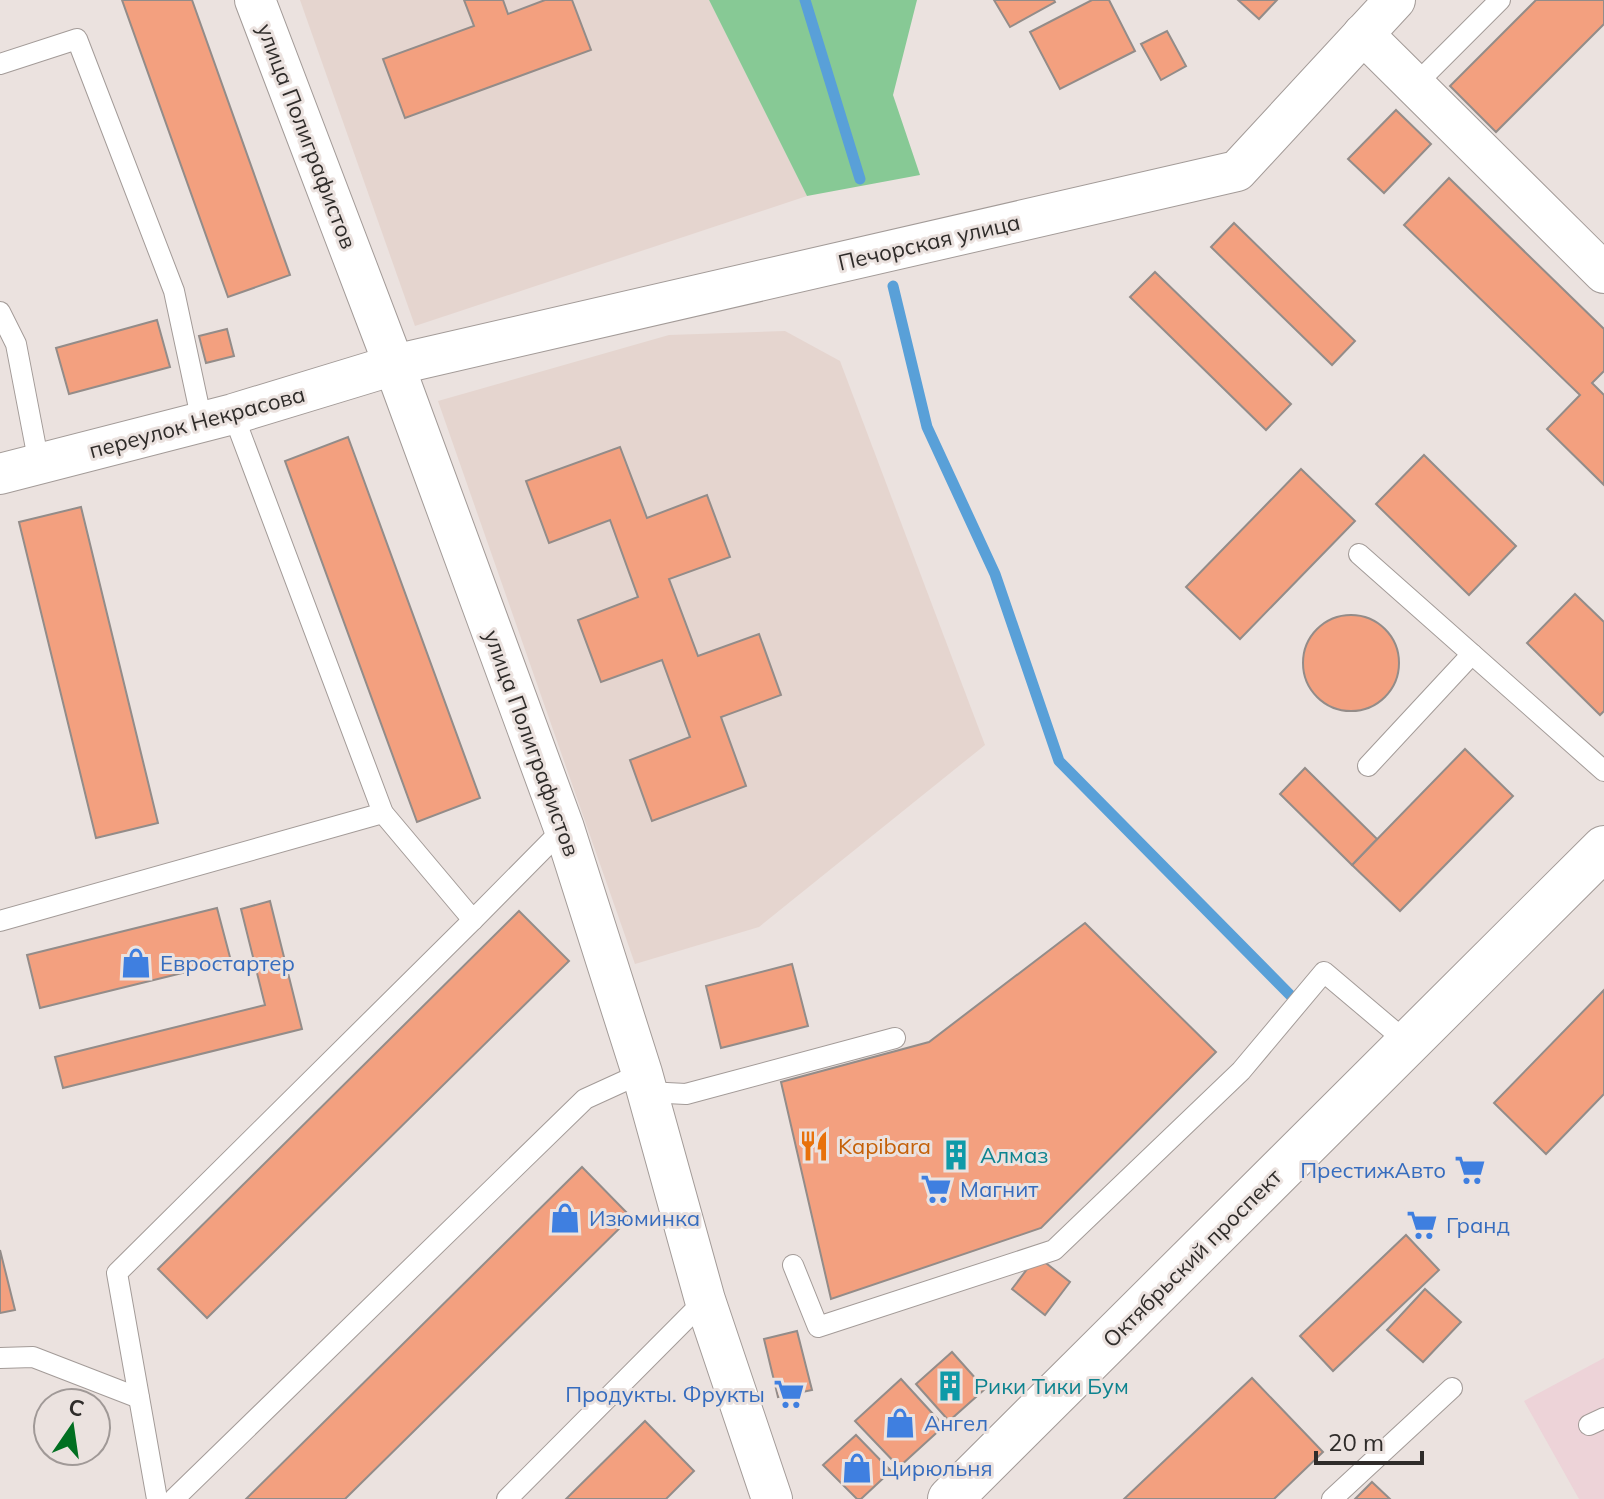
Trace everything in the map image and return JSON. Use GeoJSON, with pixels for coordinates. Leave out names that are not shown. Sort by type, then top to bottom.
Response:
{"type":"FeatureCollection","features":[{"type":"Feature","properties":{"kind":"street","name":"улица Полиграфистов"},"geometry":{"type":"LineString","coordinates":[[255,0],[394,365],[564,828],[645,1082],[705,1300],[772,1499]]}},
{"type":"Feature","properties":{"kind":"street","name":"Печорская улица"},"geometry":{"type":"LineString","coordinates":[[394,365],[1237,171],[1395,0]]}},
{"type":"Feature","properties":{"kind":"street"},"geometry":{"type":"LineString","coordinates":[[1363,34],[1604,273]]}},
{"type":"Feature","properties":{"kind":"street","name":"переулок Некрасова"},"geometry":{"type":"LineString","coordinates":[[0,474],[218,418],[394,365]]}},
{"type":"Feature","properties":{"kind":"street","name":"Октябрьский проспект"},"geometry":{"type":"LineString","coordinates":[[950,1499],[1604,848]]}},
{"type":"Feature","properties":{"kind":"lane"},"geometry":{"type":"LineString","coordinates":[[1415,85],[1500,0]]}},
{"type":"Feature","properties":{"kind":"lane"},"geometry":{"type":"LineString","coordinates":[[0,64],[77,39],[174,291],[218,418],[383,813],[473,920]]}},
{"type":"Feature","properties":{"kind":"lane"},"geometry":{"type":"LineString","coordinates":[[0,312],[16,344],[39,464]]}},
{"type":"Feature","properties":{"kind":"lane"},"geometry":{"type":"LineString","coordinates":[[1359,554],[1604,771]]}},
{"type":"Feature","properties":{"kind":"lane"},"geometry":{"type":"LineString","coordinates":[[1368,766],[1472,654]]}},
{"type":"Feature","properties":{"kind":"lane"},"geometry":{"type":"LineString","coordinates":[[0,921],[383,813]]}},
{"type":"Feature","properties":{"kind":"lane"},"geometry":{"type":"LineString","coordinates":[[157,1499],[117,1273],[564,828]]}},
{"type":"Feature","properties":{"kind":"lane"},"geometry":{"type":"LineString","coordinates":[[793,1265],[818,1327],[1054,1250],[1241,1071],[1324,972],[1408,1043]]}},
{"type":"Feature","properties":{"kind":"lane"},"geometry":{"type":"LineString","coordinates":[[174,1499],[585,1099],[645,1082],[686,1094],[895,1038]]}},
{"type":"Feature","properties":{"kind":"lane"},"geometry":{"type":"LineString","coordinates":[[507,1499],[705,1300]]}},
{"type":"Feature","properties":{"kind":"lane"},"geometry":{"type":"LineString","coordinates":[[0,1358],[33,1357],[139,1398]]}},
{"type":"Feature","properties":{"kind":"lane"},"geometry":{"type":"LineString","coordinates":[[1332,1499],[1452,1388]]}},
{"type":"Feature","properties":{"kind":"shaded area"},"geometry":{"type":"Polygon","coordinates":[[[300,0],[709,0],[807,196],[415,326],[300,0]]]}},
{"type":"Feature","properties":{"kind":"shaded area"},"geometry":{"type":"Polygon","coordinates":[[[785,331],[840,361],[985,745],[759,927],[635,964],[438,401],[669,335],[785,331]]]}},
{"type":"Feature","properties":{"kind":"shaded area"},"geometry":{"type":"Polygon","coordinates":[[[1604,1358],[1604,1499],[1579,1499],[1524,1401],[1604,1358]]]}},
{"type":"Feature","properties":{"kind":"green space"},"geometry":{"type":"Polygon","coordinates":[[[709,0],[917,0],[893,95],[920,175],[807,196],[709,0]]]}},
{"type":"Feature","properties":{"kind":"building"},"geometry":{"type":"Polygon","coordinates":[[[122,0],[192,0],[290,275],[228,297],[122,0]]]}},
{"type":"Feature","properties":{"kind":"building"},"geometry":{"type":"Polygon","coordinates":[[[464,0],[503,0],[508,14],[545,0],[572,0],[591,50],[405,118],[383,59],[474,26],[464,0]]]}},
{"type":"Feature","properties":{"kind":"building"},"geometry":{"type":"Polygon","coordinates":[[[994,0],[1054,0],[1055,2],[1010,27],[994,0]]]}},
{"type":"Feature","properties":{"kind":"building"},"geometry":{"type":"Polygon","coordinates":[[[1092,0],[1109,0],[1135,51],[1060,89],[1030,32],[1092,0]]]}},
{"type":"Feature","properties":{"kind":"building"},"geometry":{"type":"Polygon","coordinates":[[[1238,0],[1277,0],[1259,19],[1238,0]]]}},
{"type":"Feature","properties":{"kind":"building"},"geometry":{"type":"Polygon","coordinates":[[[1536,0],[1604,0],[1604,24],[1496,132],[1450,86],[1536,0]]]}},
{"type":"Feature","properties":{"kind":"building"},"geometry":{"type":"Polygon","coordinates":[[[1167,31],[1186,66],[1161,80],[1141,44],[1167,31]]]}},
{"type":"Feature","properties":{"kind":"building"},"geometry":{"type":"Polygon","coordinates":[[[1396,110],[1431,144],[1384,193],[1348,159],[1396,110]]]}},
{"type":"Feature","properties":{"kind":"building"},"geometry":{"type":"Polygon","coordinates":[[[1449,178],[1604,329],[1604,371],[1592,383],[1604,395],[1604,485],[1547,429],[1580,395],[1404,225],[1449,178]]]}},
{"type":"Feature","properties":{"kind":"building"},"geometry":{"type":"Polygon","coordinates":[[[1234,223],[1355,341],[1332,365],[1211,247],[1234,223]]]}},
{"type":"Feature","properties":{"kind":"building"},"geometry":{"type":"Polygon","coordinates":[[[1155,272],[1291,404],[1266,430],[1130,297],[1155,272]]]}},
{"type":"Feature","properties":{"kind":"building"},"geometry":{"type":"Polygon","coordinates":[[[157,320],[170,367],[69,394],[56,348],[157,320]]]}},
{"type":"Feature","properties":{"kind":"building"},"geometry":{"type":"Polygon","coordinates":[[[227,329],[234,356],[206,363],[199,336],[227,329]]]}},
{"type":"Feature","properties":{"kind":"building"},"geometry":{"type":"Polygon","coordinates":[[[348,437],[480,798],[417,822],[285,461],[348,437]]]}},
{"type":"Feature","properties":{"kind":"building"},"geometry":{"type":"Polygon","coordinates":[[[620,447],[647,518],[707,495],[730,557],[669,579],[698,656],[759,634],[781,695],[721,717],[746,786],[652,821],[630,760],[690,737],[662,660],[601,682],[578,620],[638,597],[610,520],[549,543],[526,481],[620,447]]]}},
{"type":"Feature","properties":{"kind":"building"},"geometry":{"type":"Polygon","coordinates":[[[1424,455],[1516,546],[1469,595],[1376,504],[1424,455]]]}},
{"type":"Feature","properties":{"kind":"building"},"geometry":{"type":"Polygon","coordinates":[[[1301,469],[1355,521],[1240,639],[1186,587],[1301,469]]]}},
{"type":"Feature","properties":{"kind":"building"},"geometry":{"type":"Polygon","coordinates":[[[81,507],[158,823],[96,838],[19,522],[81,507]]]}},
{"type":"Feature","properties":{"kind":"building"},"geometry":{"type":"Polygon","coordinates":[[[1575,594],[1604,622],[1604,711],[1600,715],[1527,643],[1575,594]]]}},
{"type":"Feature","properties":{"kind":"building"},"geometry":{"type":"Polygon","coordinates":[[[1351,615],[1369,619],[1385,629],[1395,645],[1399,663],[1395,681],[1385,697],[1369,707],[1351,711],[1333,707],[1317,697],[1307,681],[1303,663],[1307,645],[1317,629],[1333,619],[1351,615]]]}},
{"type":"Feature","properties":{"kind":"building"},"geometry":{"type":"Polygon","coordinates":[[[1465,749],[1513,796],[1400,911],[1352,865],[1465,749]]]}},
{"type":"Feature","properties":{"kind":"building"},"geometry":{"type":"Polygon","coordinates":[[[1305,768],[1377,839],[1352,865],[1280,794],[1305,768]]]}},
{"type":"Feature","properties":{"kind":"building"},"geometry":{"type":"Polygon","coordinates":[[[270,901],[302,1029],[63,1088],[55,1057],[265,1005],[241,909],[270,901]]]}},
{"type":"Feature","properties":{"kind":"building"},"geometry":{"type":"Polygon","coordinates":[[[217,908],[231,961],[40,1008],[27,955],[217,908]]]}},
{"type":"Feature","properties":{"kind":"building"},"geometry":{"type":"Polygon","coordinates":[[[519,911],[569,961],[207,1318],[158,1269],[519,911]]]}},
{"type":"Feature","properties":{"kind":"building","name":"Алмаз"},"geometry":{"type":"Polygon","coordinates":[[[1085,923],[1216,1052],[1041,1228],[831,1299],[781,1082],[929,1042],[1085,923]]]}},
{"type":"Feature","properties":{"kind":"building"},"geometry":{"type":"Polygon","coordinates":[[[792,964],[808,1026],[721,1048],[706,986],[792,964]]]}},
{"type":"Feature","properties":{"kind":"building"},"geometry":{"type":"Polygon","coordinates":[[[1604,990],[1604,1094],[1546,1154],[1494,1103],[1604,990]]]}},
{"type":"Feature","properties":{"kind":"building"},"geometry":{"type":"Polygon","coordinates":[[[582,1167],[631,1217],[345,1499],[246,1499],[582,1167]]]}},
{"type":"Feature","properties":{"kind":"building"},"geometry":{"type":"Polygon","coordinates":[[[1406,1235],[1439,1270],[1333,1371],[1300,1336],[1406,1235]]]}},
{"type":"Feature","properties":{"kind":"building"},"geometry":{"type":"Polygon","coordinates":[[[0,1250],[15,1310],[0,1313],[0,1250]]]}},
{"type":"Feature","properties":{"kind":"building"},"geometry":{"type":"Polygon","coordinates":[[[1037,1256],[1070,1282],[1045,1315],[1012,1289],[1037,1256]]]}},
{"type":"Feature","properties":{"kind":"building"},"geometry":{"type":"Polygon","coordinates":[[[1425,1289],[1461,1322],[1423,1362],[1387,1330],[1425,1289]]]}},
{"type":"Feature","properties":{"kind":"building"},"geometry":{"type":"Polygon","coordinates":[[[797,1331],[812,1390],[778,1397],[764,1339],[797,1331]]]}},
{"type":"Feature","properties":{"kind":"building","name":"Рики Тики Бум"},"geometry":{"type":"Polygon","coordinates":[[[952,1352],[985,1389],[949,1421],[916,1384],[952,1352]]]}},
{"type":"Feature","properties":{"kind":"building"},"geometry":{"type":"Polygon","coordinates":[[[1252,1378],[1323,1452],[1274,1499],[1124,1499],[1252,1378]]]}},
{"type":"Feature","properties":{"kind":"building","name":"Ангел"},"geometry":{"type":"Polygon","coordinates":[[[901,1379],[944,1426],[899,1467],[855,1421],[901,1379]]]}},
{"type":"Feature","properties":{"kind":"building"},"geometry":{"type":"Polygon","coordinates":[[[645,1421],[694,1471],[666,1499],[566,1499],[645,1421]]]}},
{"type":"Feature","properties":{"kind":"building","name":"Цирюльня"},"geometry":{"type":"Polygon","coordinates":[[[856,1435],[891,1471],[861,1499],[857,1499],[823,1465],[856,1435]]]}},
{"type":"Feature","properties":{"kind":"building"},"geometry":{"type":"Polygon","coordinates":[[[1372,1482],[1390,1499],[1355,1499],[1372,1482]]]}},
{"type":"Feature","properties":{"kind":"waterway"},"geometry":{"type":"LineString","coordinates":[[805,0],[860,179]]}},
{"type":"Feature","properties":{"kind":"waterway"},"geometry":{"type":"LineString","coordinates":[[893,286],[927,427],[995,574],[1059,761],[1298,1003]]}},
{"type":"Feature","properties":{"kind":"place","name":"Евростартер"},"geometry":{"type":"Point","coordinates":[136,963]}},
{"type":"Feature","properties":{"kind":"place","name":"Kapibara"},"geometry":{"type":"Point","coordinates":[814,1146]}},
{"type":"Feature","properties":{"kind":"place","name":"Алмаз"},"geometry":{"type":"Point","coordinates":[956,1155]}},
{"type":"Feature","properties":{"kind":"place","name":"ПрестижАвто"},"geometry":{"type":"Point","coordinates":[1470,1170]}},
{"type":"Feature","properties":{"kind":"place","name":"Магнит"},"geometry":{"type":"Point","coordinates":[936,1189]}},
{"type":"Feature","properties":{"kind":"place","name":"Изюминка"},"geometry":{"type":"Point","coordinates":[565,1218]}},
{"type":"Feature","properties":{"kind":"place","name":"Гранд"},"geometry":{"type":"Point","coordinates":[1422,1225]}},
{"type":"Feature","properties":{"kind":"place","name":"Рики Тики Бум"},"geometry":{"type":"Point","coordinates":[950,1386]}},
{"type":"Feature","properties":{"kind":"place","name":"Продукты. Фрукты"},"geometry":{"type":"Point","coordinates":[789,1394]}},
{"type":"Feature","properties":{"kind":"place","name":"Ангел"},"geometry":{"type":"Point","coordinates":[900,1423]}},
{"type":"Feature","properties":{"kind":"place","name":"Цирюльня"},"geometry":{"type":"Point","coordinates":[857,1468]}}]}
